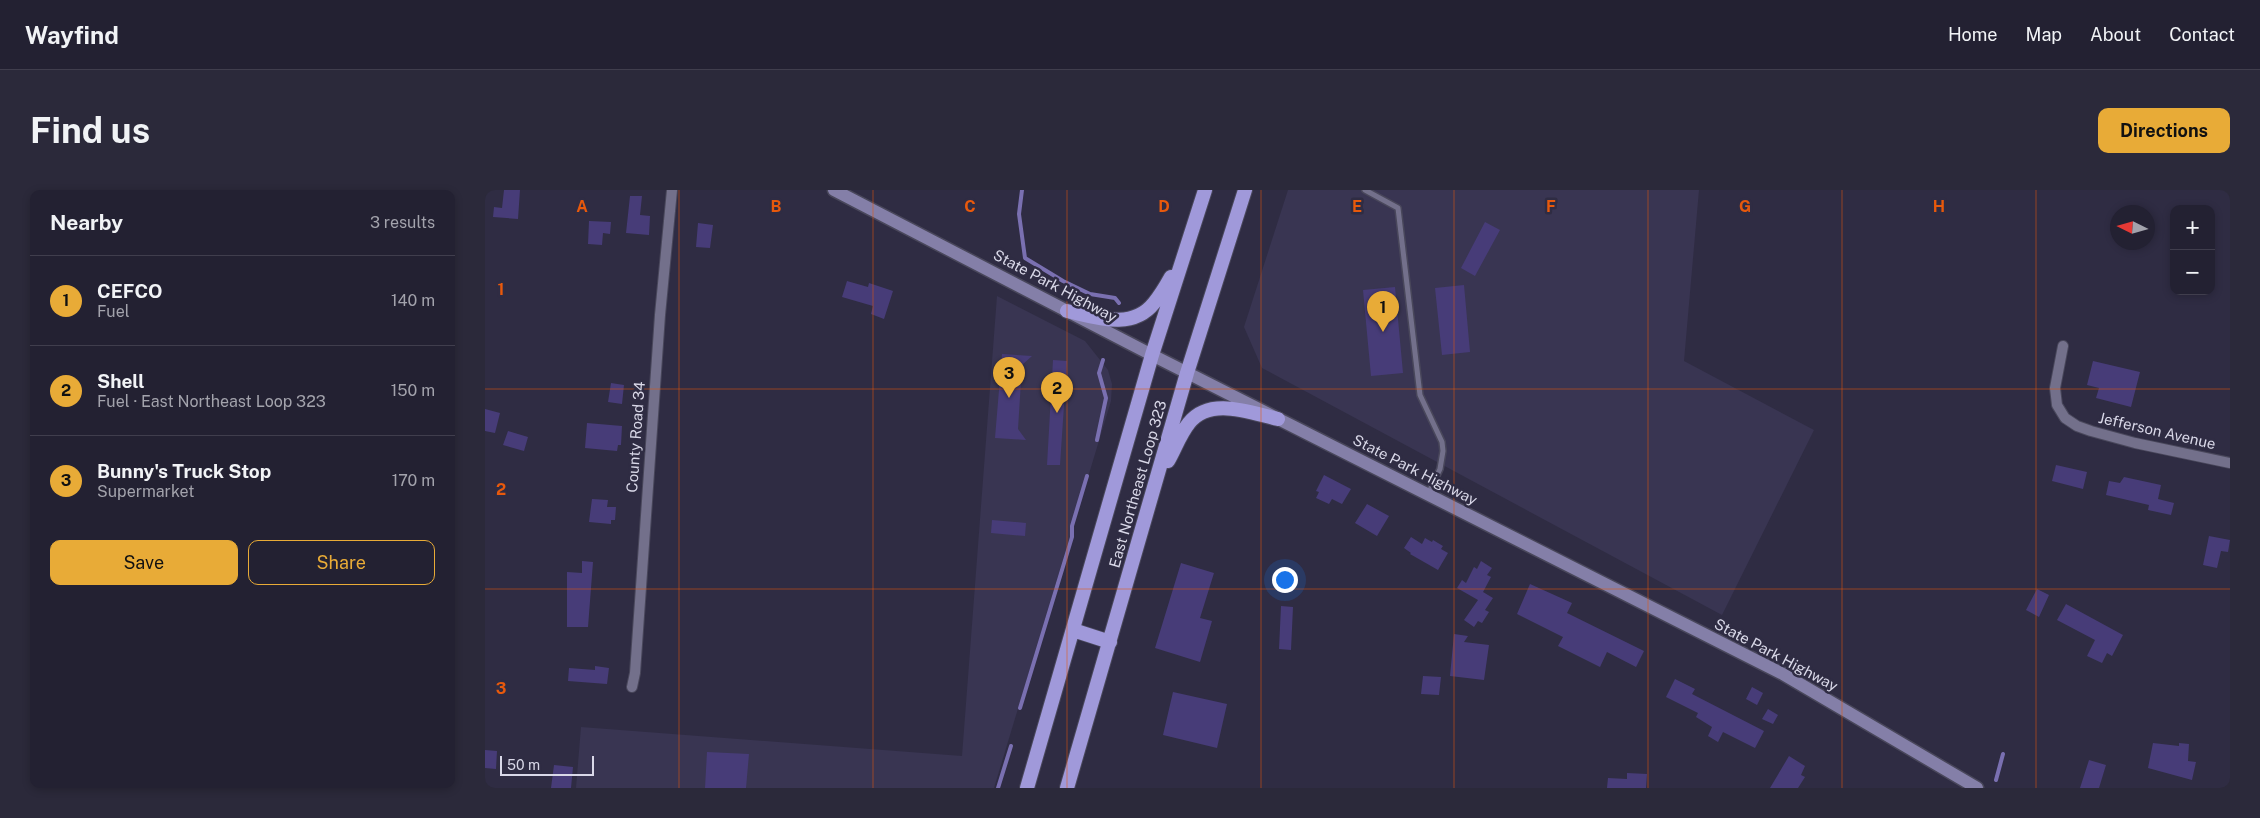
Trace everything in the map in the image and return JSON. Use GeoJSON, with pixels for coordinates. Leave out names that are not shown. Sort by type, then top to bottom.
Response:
{"type":"FeatureCollection","features":[{"type":"Feature","properties":{"kind":"highway","name":"East Northeast Loop 323"},"geometry":{"type":"LineString","coordinates":[[1027,788],[1152,355],[1205,190]]}},
{"type":"Feature","properties":{"kind":"highway","name":"East Northeast Loop 323"},"geometry":{"type":"LineString","coordinates":[[1067,788],[1187,373],[1245,190]]}},
{"type":"Feature","properties":{"kind":"highway"},"geometry":{"type":"LineString","coordinates":[[1067,311],[1109,320],[1134,317],[1148,310],[1155,303],[1181,262]]}},
{"type":"Feature","properties":{"kind":"highway"},"geometry":{"type":"LineString","coordinates":[[1154,488],[1185,429],[1190,422],[1203,412],[1226,408],[1278,419]]}},
{"type":"Feature","properties":{"kind":"highway"},"geometry":{"type":"LineString","coordinates":[[1073,630],[1109,642]]}},
{"type":"Feature","properties":{"kind":"main road","name":"State Park Highway"},"geometry":{"type":"LineString","coordinates":[[834,190],[1187,373],[1783,674],[1977,788]]}},
{"type":"Feature","properties":{"kind":"street","name":"County Road 34"},"geometry":{"type":"LineString","coordinates":[[633,687],[659,315],[672,190]]}},
{"type":"Feature","properties":{"kind":"street","name":"Jefferson Avenue"},"geometry":{"type":"LineString","coordinates":[[2063,346],[2055,388],[2057,405],[2065,418],[2077,426],[2091,431],[2135,443],[2230,463]]}},
{"type":"Feature","properties":{"kind":"lane"},"geometry":{"type":"LineString","coordinates":[[1365,190],[1398,208],[1420,395],[1442,442],[1443,451],[1440,469],[1427,494]]}},
{"type":"Feature","properties":{"kind":"shaded area"},"geometry":{"type":"Polygon","coordinates":[[[1288,190],[1699,190],[1684,361],[1814,430],[1722,615],[1262,368],[1244,327],[1288,190]]]}},
{"type":"Feature","properties":{"kind":"shaded area"},"geometry":{"type":"Polygon","coordinates":[[[997,296],[1085,341],[1108,370],[1112,384],[1111,401],[994,788],[576,788],[581,727],[962,756],[997,296]]]}},
{"type":"Feature","properties":{"kind":"building"},"geometry":{"type":"Polygon","coordinates":[[[504,190],[520,190],[518,219],[493,217],[494,207],[502,208],[504,190]]]}},
{"type":"Feature","properties":{"kind":"building"},"geometry":{"type":"Polygon","coordinates":[[[630,196],[642,196],[640,215],[650,216],[649,235],[626,233],[630,196]]]}},
{"type":"Feature","properties":{"kind":"building"},"geometry":{"type":"Polygon","coordinates":[[[589,221],[611,222],[610,234],[603,233],[602,245],[588,244],[589,221]]]}},
{"type":"Feature","properties":{"kind":"building"},"geometry":{"type":"Polygon","coordinates":[[[1485,222],[1500,230],[1475,276],[1461,268],[1485,222]]]}},
{"type":"Feature","properties":{"kind":"building"},"geometry":{"type":"Polygon","coordinates":[[[698,223],[713,225],[710,248],[696,247],[698,223]]]}},
{"type":"Feature","properties":{"kind":"building"},"geometry":{"type":"Polygon","coordinates":[[[847,281],[868,287],[869,283],[893,291],[884,319],[871,314],[873,306],[842,297],[847,281]]]}},
{"type":"Feature","properties":{"kind":"building"},"geometry":{"type":"Polygon","coordinates":[[[1464,285],[1470,352],[1442,355],[1435,288],[1464,285]]]}},
{"type":"Feature","properties":{"kind":"building"},"geometry":{"type":"Polygon","coordinates":[[[1395,287],[1403,373],[1371,376],[1363,290],[1395,287]]]}},
{"type":"Feature","properties":{"kind":"building"},"geometry":{"type":"Polygon","coordinates":[[[1002,354],[1032,356],[1022,365],[1018,429],[1026,440],[995,438],[1002,354]]]}},
{"type":"Feature","properties":{"kind":"building"},"geometry":{"type":"Polygon","coordinates":[[[1053,360],[1067,361],[1060,465],[1047,465],[1053,360]]]}},
{"type":"Feature","properties":{"kind":"building"},"geometry":{"type":"Polygon","coordinates":[[[2093,361],[2140,372],[2131,407],[2096,398],[2099,388],[2087,385],[2093,361]]]}},
{"type":"Feature","properties":{"kind":"building"},"geometry":{"type":"Polygon","coordinates":[[[611,383],[624,385],[622,404],[608,402],[611,383]]]}},
{"type":"Feature","properties":{"kind":"building"},"geometry":{"type":"Polygon","coordinates":[[[485,409],[500,413],[495,433],[485,431],[485,409]]]}},
{"type":"Feature","properties":{"kind":"building"},"geometry":{"type":"Polygon","coordinates":[[[587,423],[622,426],[621,445],[618,445],[617,451],[585,448],[587,423]]]}},
{"type":"Feature","properties":{"kind":"building"},"geometry":{"type":"Polygon","coordinates":[[[508,431],[528,437],[524,451],[503,445],[508,431]]]}},
{"type":"Feature","properties":{"kind":"building"},"geometry":{"type":"Polygon","coordinates":[[[2056,465],[2087,472],[2083,489],[2052,481],[2056,465]]]}},
{"type":"Feature","properties":{"kind":"building"},"geometry":{"type":"Polygon","coordinates":[[[1324,475],[1351,489],[1342,504],[1332,499],[1329,504],[1316,498],[1319,492],[1316,491],[1324,475]]]}},
{"type":"Feature","properties":{"kind":"building"},"geometry":{"type":"Polygon","coordinates":[[[2124,477],[2161,485],[2158,499],[2174,503],[2171,515],[2148,510],[2149,505],[2106,495],[2109,481],[2120,483],[2124,477]]]}},
{"type":"Feature","properties":{"kind":"building"},"geometry":{"type":"Polygon","coordinates":[[[592,499],[608,500],[607,507],[616,507],[615,520],[611,520],[611,524],[589,522],[592,499]]]}},
{"type":"Feature","properties":{"kind":"building"},"geometry":{"type":"Polygon","coordinates":[[[1367,504],[1389,516],[1377,536],[1355,523],[1367,504]]]}},
{"type":"Feature","properties":{"kind":"building"},"geometry":{"type":"Polygon","coordinates":[[[992,520],[1026,523],[1025,536],[991,533],[992,520]]]}},
{"type":"Feature","properties":{"kind":"building"},"geometry":{"type":"Polygon","coordinates":[[[2209,536],[2230,540],[2228,552],[2221,551],[2217,568],[2203,565],[2209,536]]]}},
{"type":"Feature","properties":{"kind":"building"},"geometry":{"type":"Polygon","coordinates":[[[1411,537],[1422,544],[1425,538],[1443,546],[1441,549],[1448,553],[1438,570],[1410,554],[1404,548],[1411,537]]]}},
{"type":"Feature","properties":{"kind":"building"},"geometry":{"type":"Polygon","coordinates":[[[582,561],[593,562],[588,627],[567,627],[567,572],[582,573],[582,561]]]}},
{"type":"Feature","properties":{"kind":"building"},"geometry":{"type":"Polygon","coordinates":[[[1481,561],[1492,568],[1487,575],[1491,577],[1483,592],[1493,598],[1485,610],[1489,612],[1482,623],[1478,621],[1474,627],[1464,620],[1478,600],[1457,588],[1462,580],[1466,583],[1474,567],[1477,569],[1481,561]]]}},
{"type":"Feature","properties":{"kind":"building"},"geometry":{"type":"Polygon","coordinates":[[[1181,563],[1214,573],[1200,618],[1212,621],[1200,662],[1155,648],[1181,563]]]}},
{"type":"Feature","properties":{"kind":"building"},"geometry":{"type":"Polygon","coordinates":[[[1530,584],[1572,603],[1567,613],[1644,651],[1636,667],[1607,652],[1600,667],[1558,646],[1563,637],[1517,614],[1530,584]]]}},
{"type":"Feature","properties":{"kind":"building"},"geometry":{"type":"Polygon","coordinates":[[[2037,589],[2049,595],[2039,617],[2026,610],[2037,589]]]}},
{"type":"Feature","properties":{"kind":"building"},"geometry":{"type":"Polygon","coordinates":[[[2066,604],[2123,635],[2112,656],[2107,653],[2102,663],[2087,656],[2095,640],[2057,620],[2066,604]]]}},
{"type":"Feature","properties":{"kind":"building"},"geometry":{"type":"Polygon","coordinates":[[[1281,606],[1293,607],[1291,650],[1279,649],[1281,606]]]}},
{"type":"Feature","properties":{"kind":"building"},"geometry":{"type":"Polygon","coordinates":[[[1454,634],[1468,636],[1464,642],[1489,645],[1484,680],[1450,676],[1454,634]]]}},
{"type":"Feature","properties":{"kind":"building"},"geometry":{"type":"Polygon","coordinates":[[[595,666],[609,668],[607,684],[568,681],[569,668],[595,670],[595,666]]]}},
{"type":"Feature","properties":{"kind":"building"},"geometry":{"type":"Polygon","coordinates":[[[1423,676],[1441,677],[1439,695],[1421,694],[1423,676]]]}},
{"type":"Feature","properties":{"kind":"building"},"geometry":{"type":"Polygon","coordinates":[[[1675,679],[1695,689],[1692,694],[1764,731],[1755,748],[1723,732],[1718,742],[1708,736],[1712,727],[1696,717],[1698,713],[1666,697],[1675,679]]]}},
{"type":"Feature","properties":{"kind":"building"},"geometry":{"type":"Polygon","coordinates":[[[1752,687],[1763,693],[1757,705],[1746,699],[1752,687]]]}},
{"type":"Feature","properties":{"kind":"building"},"geometry":{"type":"Polygon","coordinates":[[[1173,692],[1227,704],[1217,748],[1163,735],[1173,692]]]}},
{"type":"Feature","properties":{"kind":"building"},"geometry":{"type":"Polygon","coordinates":[[[1768,709],[1778,715],[1773,724],[1762,719],[1768,709]]]}},
{"type":"Feature","properties":{"kind":"building"},"geometry":{"type":"Polygon","coordinates":[[[2153,743],[2179,746],[2179,743],[2189,744],[2188,761],[2196,762],[2192,780],[2148,768],[2153,743]]]}},
{"type":"Feature","properties":{"kind":"building"},"geometry":{"type":"Polygon","coordinates":[[[485,750],[497,751],[496,769],[485,768],[485,750]]]}},
{"type":"Feature","properties":{"kind":"building"},"geometry":{"type":"Polygon","coordinates":[[[707,752],[749,754],[746,788],[705,788],[707,752]]]}},
{"type":"Feature","properties":{"kind":"building"},"geometry":{"type":"Polygon","coordinates":[[[1789,756],[1805,766],[1801,775],[1805,777],[1798,788],[1770,788],[1789,756]]]}},
{"type":"Feature","properties":{"kind":"building"},"geometry":{"type":"Polygon","coordinates":[[[2089,760],[2106,765],[2099,788],[2080,788],[2089,760]]]}},
{"type":"Feature","properties":{"kind":"building"},"geometry":{"type":"Polygon","coordinates":[[[554,765],[573,767],[571,788],[551,788],[554,765]]]}},
{"type":"Feature","properties":{"kind":"building"},"geometry":{"type":"Polygon","coordinates":[[[1627,773],[1647,774],[1646,788],[1607,788],[1608,778],[1627,779],[1627,773]]]}},
{"type":"Feature","properties":{"kind":"waterway"},"geometry":{"type":"LineString","coordinates":[[1022,190],[1019,214],[1025,258],[1063,281],[1090,294],[1115,298],[1119,303]]}},
{"type":"Feature","properties":{"kind":"waterway"},"geometry":{"type":"LineString","coordinates":[[1097,440],[1106,398],[1099,373],[1103,360]]}},
{"type":"Feature","properties":{"kind":"waterway"},"geometry":{"type":"LineString","coordinates":[[1020,708],[1072,537],[1072,526],[1087,476]]}},
{"type":"Feature","properties":{"kind":"waterway"},"geometry":{"type":"LineString","coordinates":[[998,788],[1011,746]]}},
{"type":"Feature","properties":{"kind":"waterway"},"geometry":{"type":"LineString","coordinates":[[1996,780],[2003,754]]}},
{"type":"Feature","properties":{"kind":"place","name":"CEFCO"},"geometry":{"type":"Point","coordinates":[1383,332]}},
{"type":"Feature","properties":{"kind":"place","name":"Bunny's Truck Stop"},"geometry":{"type":"Point","coordinates":[1009,398]}},
{"type":"Feature","properties":{"kind":"place","name":"Shell"},"geometry":{"type":"Point","coordinates":[1057,413]}}]}
